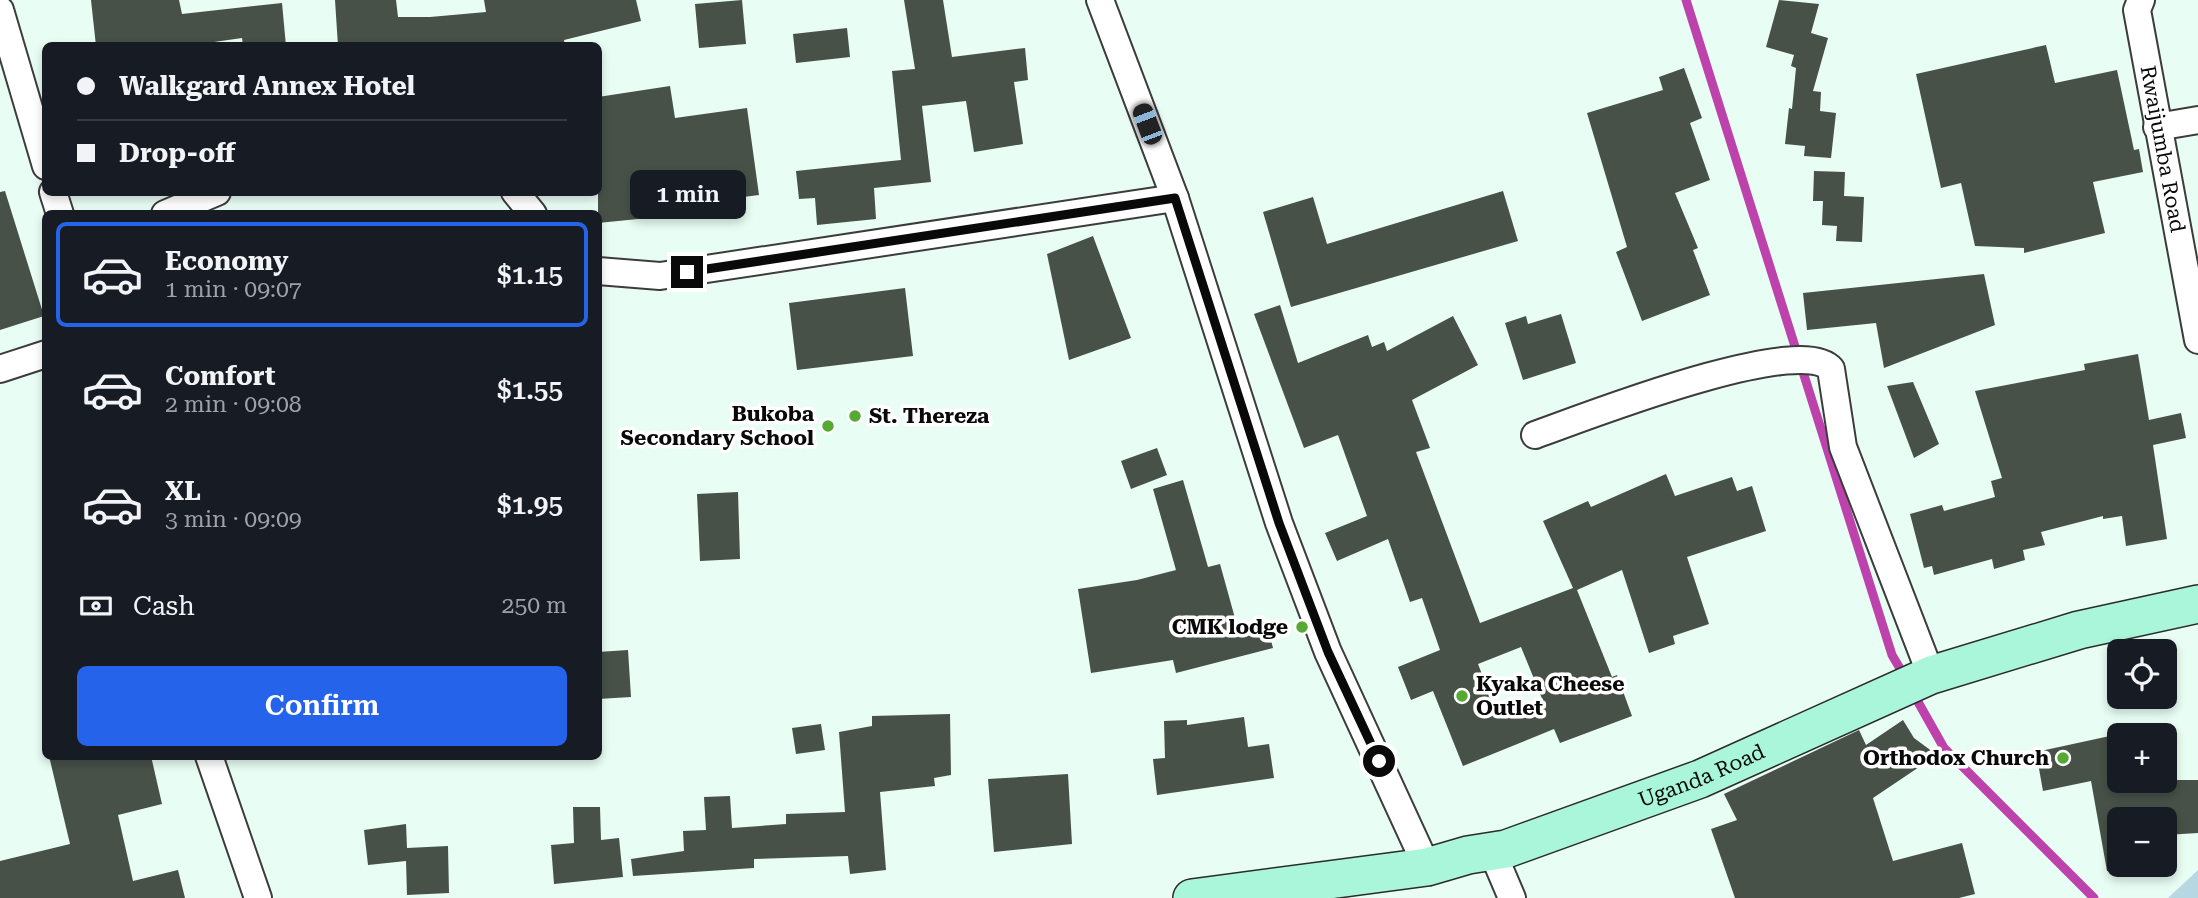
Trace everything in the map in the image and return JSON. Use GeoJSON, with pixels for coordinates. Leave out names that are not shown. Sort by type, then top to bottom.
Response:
{"type":"FeatureCollection","features":[{"type":"Feature","properties":{"kind":"main road","name":"Uganda Road"},"geometry":{"type":"LineString","coordinates":[[1195,898],[1427,867],[1506,849],[1700,779],[1893,690],[1931,676],[2079,630],[2198,604]]}},
{"type":"Feature","properties":{"kind":"street"},"geometry":{"type":"LineString","coordinates":[[1100,0],[1175,198],[1279,523],[1328,652],[1427,867]]}},
{"type":"Feature","properties":{"kind":"street","name":"Rwaijumba Road"},"geometry":{"type":"LineString","coordinates":[[2141,0],[2137,10],[2198,340]]}},
{"type":"Feature","properties":{"kind":"street"},"geometry":{"type":"LineString","coordinates":[[0,10],[9,78],[42,156]]}},
{"type":"Feature","properties":{"kind":"street"},"geometry":{"type":"LineString","coordinates":[[2157,127],[2198,120]]}},
{"type":"Feature","properties":{"kind":"street"},"geometry":{"type":"LineString","coordinates":[[174,210],[208,196]]}},
{"type":"Feature","properties":{"kind":"street"},"geometry":{"type":"LineString","coordinates":[[518,196],[530,210]]}},
{"type":"Feature","properties":{"kind":"street"},"geometry":{"type":"LineString","coordinates":[[602,271],[660,276],[1175,198]]}},
{"type":"Feature","properties":{"kind":"street"},"geometry":{"type":"LineString","coordinates":[[0,369],[42,355]]}},
{"type":"Feature","properties":{"kind":"street"},"geometry":{"type":"LineString","coordinates":[[1535,435],[1718,372],[1799,360],[1820,360],[1831,369],[1843,447],[1931,676]]}},
{"type":"Feature","properties":{"kind":"street"},"geometry":{"type":"LineString","coordinates":[[210,760],[258,898]]}},
{"type":"Feature","properties":{"kind":"street"},"geometry":{"type":"LineString","coordinates":[[1492,851],[1512,898]]}},
{"type":"Feature","properties":{"kind":"shaded area"},"geometry":{"type":"Polygon","coordinates":[[[2198,870],[2198,898],[2168,898],[2198,870]]]}},
{"type":"Feature","properties":{"kind":"building"},"geometry":{"type":"Polygon","coordinates":[[[91,0],[179,0],[182,14],[282,3],[286,42],[242,42],[242,38],[214,42],[96,42],[91,0]]]}},
{"type":"Feature","properties":{"kind":"building"},"geometry":{"type":"Polygon","coordinates":[[[335,0],[396,0],[398,17],[430,17],[486,12],[484,0],[636,0],[641,21],[564,42],[338,42],[335,0]]]}},
{"type":"Feature","properties":{"kind":"building"},"geometry":{"type":"Polygon","coordinates":[[[742,0],[746,44],[699,48],[695,4],[742,0]]]}},
{"type":"Feature","properties":{"kind":"building"},"geometry":{"type":"Polygon","coordinates":[[[904,0],[943,0],[952,57],[1025,48],[1028,80],[1014,82],[1023,144],[974,152],[966,101],[922,106],[931,182],[874,188],[876,219],[817,225],[815,198],[799,199],[796,171],[901,160],[892,71],[915,69],[904,0]]]}},
{"type":"Feature","properties":{"kind":"building"},"geometry":{"type":"Polygon","coordinates":[[[1779,0],[1819,4],[1811,33],[1828,38],[1813,91],[1821,92],[1820,111],[1836,113],[1831,158],[1804,156],[1805,146],[1785,144],[1789,108],[1792,109],[1796,68],[1791,66],[1794,55],[1766,47],[1779,0]]]}},
{"type":"Feature","properties":{"kind":"building"},"geometry":{"type":"Polygon","coordinates":[[[847,28],[850,57],[796,63],[793,34],[847,28]]]}},
{"type":"Feature","properties":{"kind":"building"},"geometry":{"type":"Polygon","coordinates":[[[2046,45],[2055,83],[2117,70],[2134,150],[2139,149],[2143,172],[2093,182],[2105,233],[2024,253],[2024,248],[1975,246],[1961,183],[1941,188],[1916,74],[2046,45]]]}},
{"type":"Feature","properties":{"kind":"building"},"geometry":{"type":"Polygon","coordinates":[[[1684,68],[1702,118],[1690,123],[1710,180],[1675,193],[1698,248],[1693,250],[1710,295],[1642,321],[1616,252],[1627,247],[1587,113],[1663,90],[1659,77],[1684,68]]]}},
{"type":"Feature","properties":{"kind":"building"},"geometry":{"type":"Polygon","coordinates":[[[670,86],[675,118],[747,108],[759,195],[719,200],[718,191],[646,201],[648,218],[602,223],[598,196],[602,196],[602,96],[670,86]]]}},
{"type":"Feature","properties":{"kind":"building"},"geometry":{"type":"Polygon","coordinates":[[[1814,171],[1845,172],[1844,196],[1864,197],[1862,242],[1836,241],[1837,226],[1822,225],[1823,201],[1813,201],[1814,171]]]}},
{"type":"Feature","properties":{"kind":"building"},"geometry":{"type":"Polygon","coordinates":[[[5,191],[42,317],[0,330],[0,192],[5,191]]]}},
{"type":"Feature","properties":{"kind":"building"},"geometry":{"type":"Polygon","coordinates":[[[1503,191],[1518,241],[1291,307],[1263,212],[1313,197],[1327,244],[1503,191]]]}},
{"type":"Feature","properties":{"kind":"building"},"geometry":{"type":"Polygon","coordinates":[[[1093,236],[1131,338],[1069,360],[1047,254],[1093,236]]]}},
{"type":"Feature","properties":{"kind":"building"},"geometry":{"type":"Polygon","coordinates":[[[1984,274],[1995,325],[1884,368],[1876,323],[1807,330],[1803,293],[1984,274]]]}},
{"type":"Feature","properties":{"kind":"building"},"geometry":{"type":"Polygon","coordinates":[[[905,288],[913,356],[797,370],[789,303],[905,288]]]}},
{"type":"Feature","properties":{"kind":"building"},"geometry":{"type":"Polygon","coordinates":[[[1280,305],[1298,363],[1368,335],[1372,347],[1384,342],[1387,351],[1453,316],[1478,365],[1412,400],[1430,448],[1416,452],[1480,623],[1573,588],[1543,521],[1588,501],[1591,507],[1666,474],[1675,496],[1732,477],[1737,491],[1752,486],[1766,531],[1687,557],[1709,624],[1673,636],[1675,644],[1649,653],[1622,570],[1577,590],[1612,677],[1617,675],[1632,716],[1560,743],[1554,729],[1463,766],[1433,691],[1411,700],[1398,667],[1440,650],[1422,598],[1410,602],[1388,539],[1337,561],[1325,533],[1367,516],[1338,435],[1304,448],[1254,314],[1280,305]],[[1521,647],[1478,664],[1499,718],[1543,701],[1521,647]]]}},
{"type":"Feature","properties":{"kind":"building"},"geometry":{"type":"Polygon","coordinates":[[[1561,314],[1576,363],[1523,380],[1505,323],[1526,316],[1528,324],[1561,314]]]}},
{"type":"Feature","properties":{"kind":"building"},"geometry":{"type":"Polygon","coordinates":[[[2138,354],[2149,420],[2181,413],[2186,438],[2153,445],[2167,539],[2126,546],[2122,516],[2103,519],[2103,516],[2041,532],[2045,545],[2023,550],[2025,560],[1994,569],[1992,559],[1934,575],[1932,566],[1924,568],[1910,514],[1942,505],[1944,511],[1995,497],[1991,481],[2002,478],[1975,391],[2085,370],[2084,364],[2138,354]]]}},
{"type":"Feature","properties":{"kind":"building"},"geometry":{"type":"Polygon","coordinates":[[[1913,382],[1939,444],[1914,458],[1887,386],[1913,382]]]}},
{"type":"Feature","properties":{"kind":"building"},"geometry":{"type":"Polygon","coordinates":[[[1157,448],[1167,475],[1131,489],[1121,461],[1157,448]]]}},
{"type":"Feature","properties":{"kind":"building"},"geometry":{"type":"Polygon","coordinates":[[[1183,480],[1208,567],[1220,564],[1238,629],[1266,621],[1273,648],[1176,673],[1173,660],[1091,673],[1078,589],[1137,580],[1176,570],[1153,489],[1183,480]]]}},
{"type":"Feature","properties":{"kind":"building"},"geometry":{"type":"Polygon","coordinates":[[[738,492],[740,559],[700,561],[697,494],[738,492]]]}},
{"type":"Feature","properties":{"kind":"building"},"geometry":{"type":"Polygon","coordinates":[[[628,650],[631,697],[602,699],[602,652],[628,650]]]}},
{"type":"Feature","properties":{"kind":"building"},"geometry":{"type":"Polygon","coordinates":[[[950,714],[951,775],[934,778],[935,786],[880,792],[886,870],[850,874],[848,856],[754,859],[754,868],[633,876],[631,859],[684,851],[683,831],[706,830],[704,797],[730,796],[732,828],[786,824],[786,814],[845,812],[839,732],[872,726],[872,716],[950,714]]]}},
{"type":"Feature","properties":{"kind":"building"},"geometry":{"type":"Polygon","coordinates":[[[1244,717],[1248,747],[1269,744],[1274,778],[1157,795],[1153,759],[1165,758],[1164,721],[1187,720],[1187,725],[1244,717]]]}},
{"type":"Feature","properties":{"kind":"building"},"geometry":{"type":"Polygon","coordinates":[[[1903,720],[1914,738],[1937,755],[1873,798],[1893,861],[1962,843],[1975,894],[1959,898],[1735,898],[1711,829],[1737,820],[1724,794],[1859,730],[1866,745],[1903,720]]]}},
{"type":"Feature","properties":{"kind":"building"},"geometry":{"type":"Polygon","coordinates":[[[821,724],[825,750],[796,754],[792,728],[821,724]]]}},
{"type":"Feature","properties":{"kind":"building"},"geometry":{"type":"Polygon","coordinates":[[[2107,737],[2107,793],[2177,793],[2177,780],[2198,780],[2198,833],[2177,834],[2177,807],[2107,807],[2107,871],[2091,781],[2043,791],[2036,752],[2107,737]]]}},
{"type":"Feature","properties":{"kind":"building"},"geometry":{"type":"Polygon","coordinates":[[[50,760],[152,760],[162,804],[118,815],[133,881],[178,870],[185,898],[0,898],[0,861],[70,844],[50,760]]]}},
{"type":"Feature","properties":{"kind":"building"},"geometry":{"type":"Polygon","coordinates":[[[1068,774],[1072,844],[994,852],[988,779],[1068,774]]]}},
{"type":"Feature","properties":{"kind":"building"},"geometry":{"type":"Polygon","coordinates":[[[573,807],[600,807],[601,840],[619,838],[623,877],[554,884],[551,845],[574,843],[573,807]]]}},
{"type":"Feature","properties":{"kind":"building"},"geometry":{"type":"Polygon","coordinates":[[[406,824],[407,848],[448,846],[449,893],[407,895],[406,861],[368,865],[364,830],[406,824]]]}},
{"type":"Feature","properties":{"kind":"waterway"},"geometry":{"type":"LineString","coordinates":[[1686,0],[1892,655],[1905,677]]}},
{"type":"Feature","properties":{"kind":"waterway"},"geometry":{"type":"LineString","coordinates":[[1913,693],[1944,748],[2094,898]]}},
{"type":"Feature","properties":{"kind":"place","name":"St. Thereza"},"geometry":{"type":"Point","coordinates":[855,416]}},
{"type":"Feature","properties":{"kind":"place","name":"Bukoba Secondary School"},"geometry":{"type":"Point","coordinates":[828,426]}},
{"type":"Feature","properties":{"kind":"place","name":"CMK lodge"},"geometry":{"type":"Point","coordinates":[1302,627]}},
{"type":"Feature","properties":{"kind":"place","name":"Kyaka Cheese Outlet"},"geometry":{"type":"Point","coordinates":[1462,696]}},
{"type":"Feature","properties":{"kind":"place","name":"Orthodox Church"},"geometry":{"type":"Point","coordinates":[2063,758]}},
{"type":"Feature","properties":{"kind":"route"},"geometry":{"type":"LineString","coordinates":[[687,272],[1175,198],[1279,523],[1328,652],[1379,761]]}}]}
